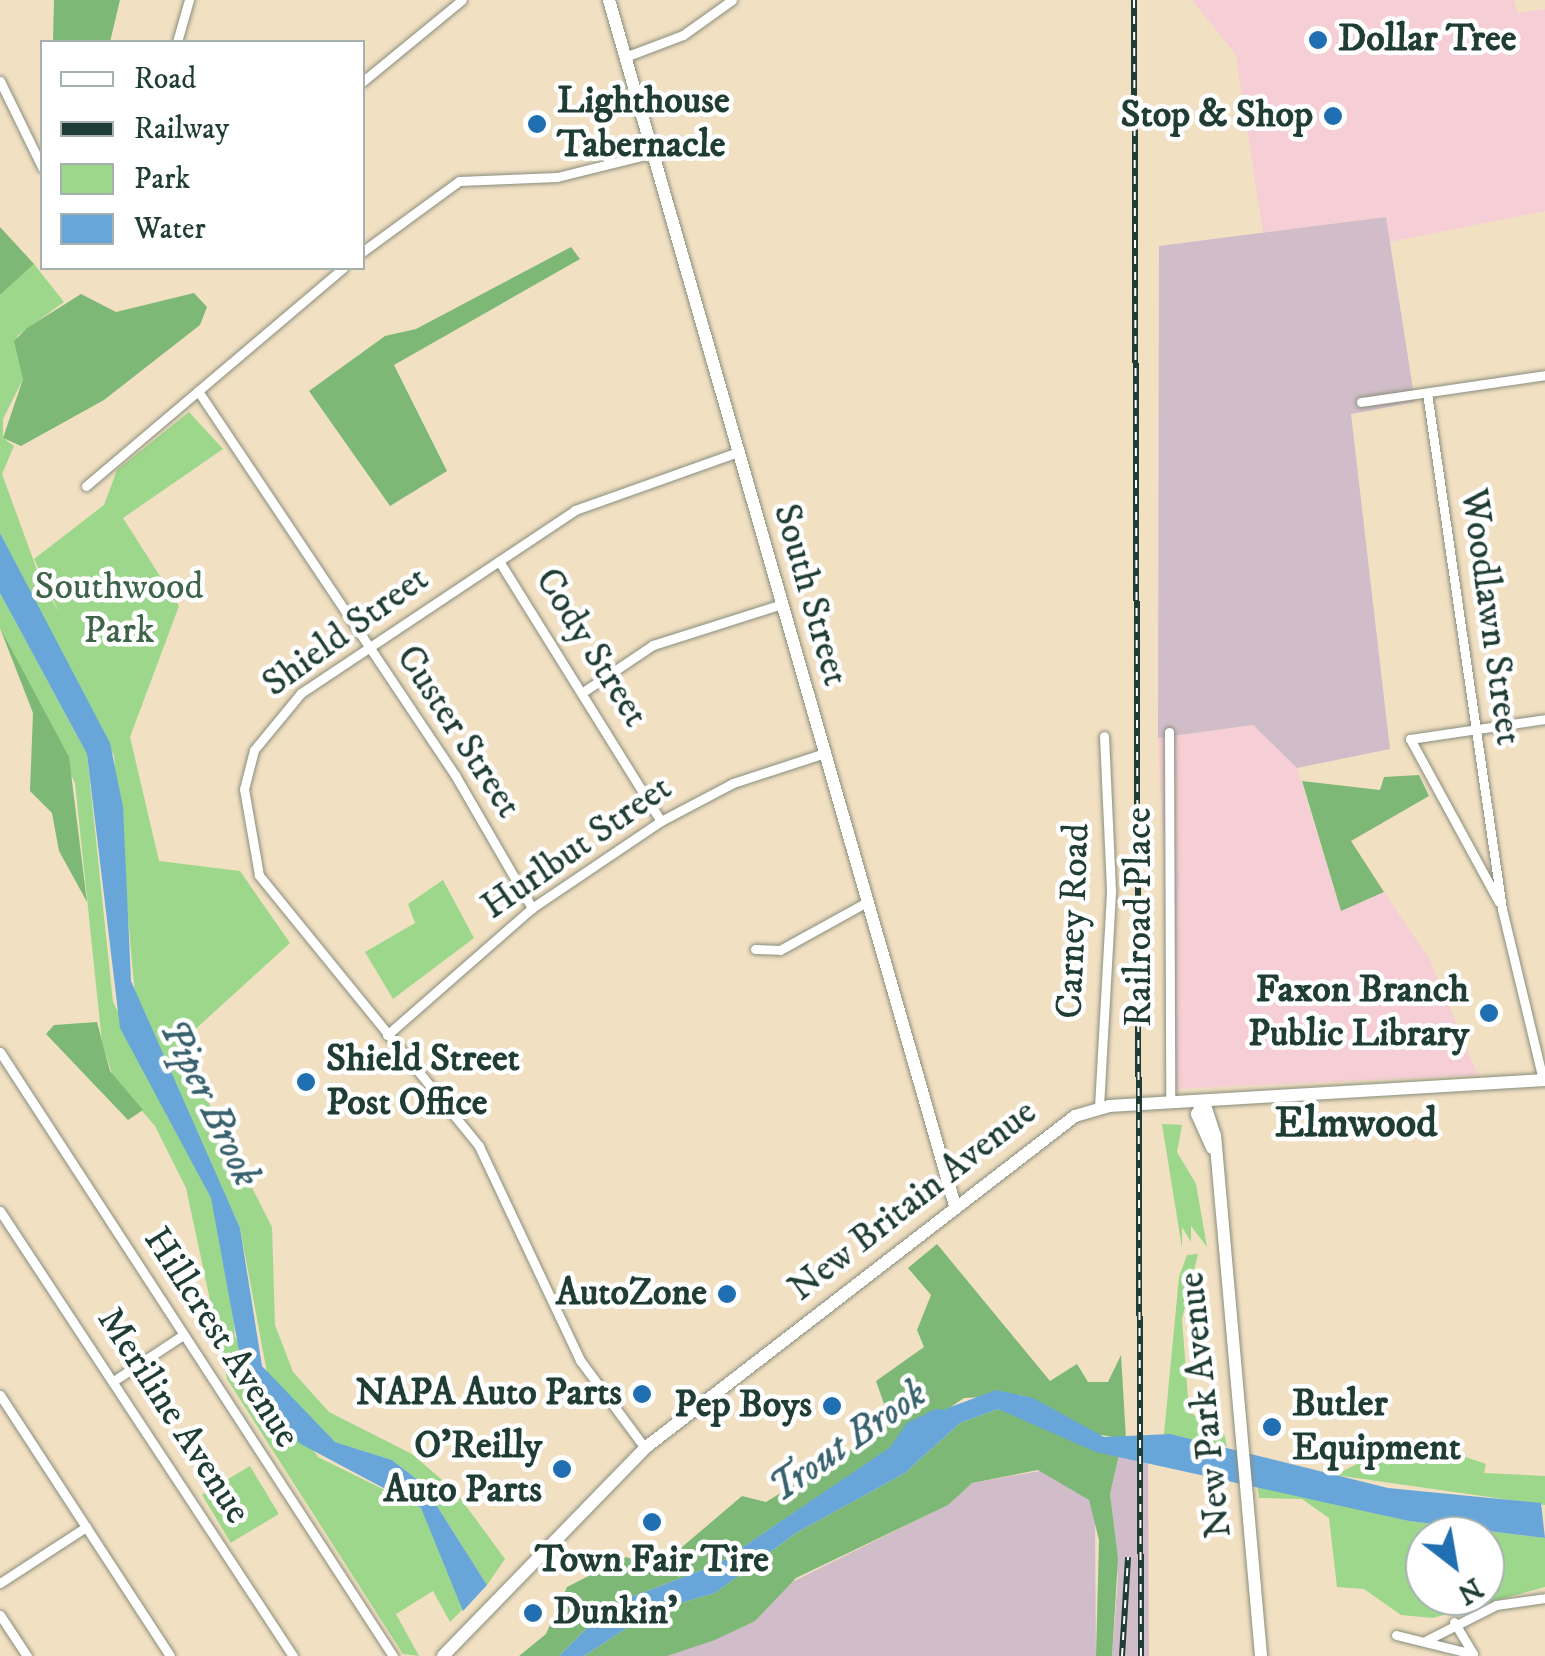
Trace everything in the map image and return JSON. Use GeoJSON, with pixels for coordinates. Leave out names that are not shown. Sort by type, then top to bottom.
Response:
{"type":"FeatureCollection","features":[{"type":"Feature","properties":{"kind":"main road","name":"South Street"},"geometry":{"type":"LineString","coordinates":[[609,0],[955,1206]]}},
{"type":"Feature","properties":{"kind":"main road","name":"New Britain Avenue"},"geometry":{"type":"LineString","coordinates":[[444,1656],[645,1448],[1052,1130],[1099,1108],[1544,1080]]}},
{"type":"Feature","properties":{"kind":"main road","name":"New Park Avenue"},"geometry":{"type":"LineString","coordinates":[[1204,1102],[1197,1114],[1212,1148],[1261,1656]]}},
{"type":"Feature","properties":{"kind":"street"},"geometry":{"type":"LineString","coordinates":[[178,40],[189,0]]}},
{"type":"Feature","properties":{"kind":"street"},"geometry":{"type":"LineString","coordinates":[[365,80],[462,0]]}},
{"type":"Feature","properties":{"kind":"street"},"geometry":{"type":"LineString","coordinates":[[625,57],[684,34],[732,0]]}},
{"type":"Feature","properties":{"kind":"street"},"geometry":{"type":"LineString","coordinates":[[0,81],[40,163]]}},
{"type":"Feature","properties":{"kind":"street"},"geometry":{"type":"LineString","coordinates":[[365,250],[459,181],[557,177],[654,153]]}},
{"type":"Feature","properties":{"kind":"street"},"geometry":{"type":"LineString","coordinates":[[86,486],[341,270]]}},
{"type":"Feature","properties":{"kind":"street"},"geometry":{"type":"LineString","coordinates":[[1361,402],[1545,375]]}},
{"type":"Feature","properties":{"kind":"street","name":"Custer Street"},"geometry":{"type":"LineString","coordinates":[[198,391],[532,908]]}},
{"type":"Feature","properties":{"kind":"street","name":"Woodlawn Street"},"geometry":{"type":"LineString","coordinates":[[1426,393],[1502,909],[1544,1080]]}},
{"type":"Feature","properties":{"kind":"street","name":"Shield Street"},"geometry":{"type":"LineString","coordinates":[[645,1448],[580,1360],[478,1146],[259,875],[242,813],[254,750],[275,718],[367,648],[606,494],[738,452]]}},
{"type":"Feature","properties":{"kind":"street","name":"Cody Street"},"geometry":{"type":"LineString","coordinates":[[499,561],[586,690],[661,821]]}},
{"type":"Feature","properties":{"kind":"street"},"geometry":{"type":"LineString","coordinates":[[586,690],[653,645],[782,604]]}},
{"type":"Feature","properties":{"kind":"street"},"geometry":{"type":"LineString","coordinates":[[1476,730],[1545,720]]}},
{"type":"Feature","properties":{"kind":"street","name":"Woodlawn Street"},"geometry":{"type":"LineString","coordinates":[[1476,730],[1410,739],[1502,909]]}},
{"type":"Feature","properties":{"kind":"street","name":"Railroad Place"},"geometry":{"type":"LineString","coordinates":[[1169,732],[1170,1102]]}},
{"type":"Feature","properties":{"kind":"street","name":"Carney Road"},"geometry":{"type":"LineString","coordinates":[[1099,1108],[1110,890],[1104,736]]}},
{"type":"Feature","properties":{"kind":"street","name":"Hurlbut Street"},"geometry":{"type":"LineString","coordinates":[[388,1035],[532,908],[661,821],[733,783],[825,753]]}},
{"type":"Feature","properties":{"kind":"street"},"geometry":{"type":"LineString","coordinates":[[754,949],[780,950],[867,902]]}},
{"type":"Feature","properties":{"kind":"street","name":"Hillcrest Avenue"},"geometry":{"type":"LineString","coordinates":[[0,1052],[394,1656]]}},
{"type":"Feature","properties":{"kind":"street","name":"Meriline Avenue"},"geometry":{"type":"LineString","coordinates":[[0,1211],[115,1380],[293,1656]]}},
{"type":"Feature","properties":{"kind":"street"},"geometry":{"type":"LineString","coordinates":[[115,1380],[183,1335]]}},
{"type":"Feature","properties":{"kind":"street"},"geometry":{"type":"LineString","coordinates":[[0,1395],[170,1656]]}},
{"type":"Feature","properties":{"kind":"street"},"geometry":{"type":"LineString","coordinates":[[0,1584],[86,1527]]}},
{"type":"Feature","properties":{"kind":"street"},"geometry":{"type":"LineString","coordinates":[[1428,1640],[1454,1622],[1545,1598]]}},
{"type":"Feature","properties":{"kind":"street"},"geometry":{"type":"LineString","coordinates":[[0,1615],[27,1656]]}},
{"type":"Feature","properties":{"kind":"street"},"geometry":{"type":"LineString","coordinates":[[1454,1622],[1474,1655]]}},
{"type":"Feature","properties":{"kind":"street"},"geometry":{"type":"LineString","coordinates":[[1396,1636],[1428,1640],[1474,1655]]}},
{"type":"Feature","properties":{"kind":"shaded area"},"geometry":{"type":"Polygon","coordinates":[[[1192,0],[1514,0],[1518,13],[1545,9],[1545,211],[1390,242],[1386,217],[1263,233],[1236,55],[1192,0]]]}},
{"type":"Feature","properties":{"kind":"shaded area"},"geometry":{"type":"Polygon","coordinates":[[[1386,217],[1415,402],[1351,414],[1390,749],[1297,768],[1253,725],[1158,738],[1159,246],[1386,217]]]}},
{"type":"Feature","properties":{"kind":"shaded area"},"geometry":{"type":"Polygon","coordinates":[[[1253,725],[1297,768],[1341,911],[1384,892],[1430,960],[1478,1075],[1176,1089],[1158,738],[1253,725]]]}},
{"type":"Feature","properties":{"kind":"shaded area"},"geometry":{"type":"Polygon","coordinates":[[[1119,1455],[1148,1458],[1149,1656],[1112,1656],[1118,1577],[1110,1494],[1119,1455]]]}},
{"type":"Feature","properties":{"kind":"shaded area"},"geometry":{"type":"Polygon","coordinates":[[[1045,1470],[1089,1500],[1095,1519],[1096,1656],[667,1656],[755,1621],[780,1588],[941,1508],[972,1483],[1045,1470]]]}},
{"type":"Feature","properties":{"kind":"green space"},"geometry":{"type":"Polygon","coordinates":[[[54,0],[120,0],[110,40],[53,40],[54,0]]]}},
{"type":"Feature","properties":{"kind":"green space"},"geometry":{"type":"Polygon","coordinates":[[[0,227],[34,264],[0,295],[0,227]]]}},
{"type":"Feature","properties":{"kind":"green space"},"geometry":{"type":"Polygon","coordinates":[[[571,247],[580,259],[394,365],[447,471],[390,506],[309,391],[385,336],[416,329],[571,247]]]}},
{"type":"Feature","properties":{"kind":"green space","name":"Southwood Park"},"geometry":{"type":"Polygon","coordinates":[[[34,264],[64,302],[17,336],[23,379],[3,419],[3,438],[14,446],[2,474],[41,581],[59,612],[34,559],[104,505],[117,470],[189,412],[223,449],[123,518],[179,606],[130,737],[159,861],[240,871],[290,943],[179,1044],[272,1227],[275,1325],[293,1372],[329,1412],[412,1454],[455,1491],[505,1559],[487,1585],[423,1484],[392,1460],[335,1442],[268,1378],[240,1228],[135,996],[114,756],[0,533],[0,295],[34,264]]]}},
{"type":"Feature","properties":{"kind":"green space"},"geometry":{"type":"Polygon","coordinates":[[[194,293],[207,307],[200,325],[104,400],[21,446],[3,438],[23,379],[14,341],[27,328],[81,294],[116,312],[194,293]]]}},
{"type":"Feature","properties":{"kind":"green space"},"geometry":{"type":"Polygon","coordinates":[[[0,593],[87,754],[113,1002],[211,1198],[228,1249],[235,1337],[318,1457],[421,1508],[453,1571],[463,1609],[450,1622],[433,1591],[396,1614],[419,1656],[403,1654],[227,1379],[186,1188],[155,1126],[113,1077],[102,1042],[75,783],[0,628],[0,593]]]}},
{"type":"Feature","properties":{"kind":"green space"},"geometry":{"type":"Polygon","coordinates":[[[0,628],[69,757],[87,902],[59,851],[52,813],[30,791],[33,713],[0,628]]]}},
{"type":"Feature","properties":{"kind":"green space"},"geometry":{"type":"Polygon","coordinates":[[[1419,775],[1429,796],[1351,841],[1384,892],[1341,911],[1302,781],[1380,790],[1384,777],[1419,775]]]}},
{"type":"Feature","properties":{"kind":"green space"},"geometry":{"type":"Polygon","coordinates":[[[443,880],[474,938],[393,999],[365,952],[415,923],[408,904],[443,880]]]}},
{"type":"Feature","properties":{"kind":"green space"},"geometry":{"type":"Polygon","coordinates":[[[97,1022],[110,1071],[143,1110],[128,1120],[46,1034],[54,1025],[97,1022]]]}},
{"type":"Feature","properties":{"kind":"green space"},"geometry":{"type":"Polygon","coordinates":[[[1162,1124],[1182,1125],[1177,1152],[1196,1184],[1207,1247],[1191,1226],[1191,1242],[1182,1227],[1182,1248],[1162,1124]]]}},
{"type":"Feature","properties":{"kind":"green space"},"geometry":{"type":"Polygon","coordinates":[[[937,1244],[1050,1381],[1077,1364],[1088,1382],[1108,1382],[1121,1355],[1126,1439],[1095,1434],[1021,1395],[964,1398],[718,1564],[610,1605],[559,1656],[519,1656],[546,1634],[567,1587],[626,1557],[647,1564],[675,1553],[742,1496],[766,1502],[865,1441],[884,1404],[876,1381],[924,1347],[917,1330],[931,1295],[908,1268],[937,1244]]]}},
{"type":"Feature","properties":{"kind":"green space"},"geometry":{"type":"Polygon","coordinates":[[[1198,1254],[1182,1319],[1189,1412],[1224,1433],[1227,1447],[1164,1434],[1179,1277],[1187,1255],[1198,1254]]]}},
{"type":"Feature","properties":{"kind":"green space"},"geometry":{"type":"Polygon","coordinates":[[[998,1409],[1119,1455],[1110,1494],[1118,1559],[1112,1656],[1096,1656],[1099,1540],[1089,1500],[1038,1470],[972,1483],[948,1505],[796,1578],[755,1621],[715,1640],[667,1656],[584,1656],[653,1611],[715,1593],[796,1533],[905,1473],[960,1423],[998,1409]]]}},
{"type":"Feature","properties":{"kind":"green space"},"geometry":{"type":"Polygon","coordinates":[[[1409,1438],[1486,1464],[1484,1473],[1545,1476],[1545,1505],[1335,1475],[1409,1438]]]}},
{"type":"Feature","properties":{"kind":"green space"},"geometry":{"type":"Polygon","coordinates":[[[250,1466],[279,1514],[231,1543],[202,1495],[250,1466]]]}},
{"type":"Feature","properties":{"kind":"green space"},"geometry":{"type":"Polygon","coordinates":[[[1257,1483],[1405,1520],[1405,1615],[1364,1589],[1337,1587],[1329,1518],[1302,1499],[1259,1498],[1257,1483]]]}},
{"type":"Feature","properties":{"kind":"green space"},"geometry":{"type":"Polygon","coordinates":[[[1505,1533],[1545,1538],[1545,1587],[1505,1598],[1505,1533]]]}},
{"type":"Feature","properties":{"kind":"water"},"geometry":{"type":"Polygon","coordinates":[[[0,533],[110,743],[123,807],[131,981],[240,1228],[262,1366],[335,1442],[392,1460],[423,1484],[487,1585],[463,1611],[421,1508],[299,1443],[240,1356],[211,1198],[120,1028],[87,754],[0,593],[0,533]]]}},
{"type":"Feature","properties":{"kind":"water"},"geometry":{"type":"Polygon","coordinates":[[[996,1390],[1033,1398],[1104,1437],[1170,1434],[1388,1488],[1541,1503],[1545,1538],[1505,1533],[1505,1516],[1405,1516],[1405,1520],[1096,1452],[998,1409],[960,1423],[905,1473],[796,1533],[715,1593],[653,1611],[584,1656],[559,1656],[610,1605],[718,1564],[948,1408],[996,1390]]]}},
{"type":"Feature","properties":{"kind":"waterway","name":"Trout Brook"},"geometry":{"type":"LineString","coordinates":[[895,1456],[913,1430],[938,1418]]}},
{"type":"Feature","properties":{"kind":"railway"},"geometry":{"type":"LineString","coordinates":[[1134,0],[1141,1656]]}},
{"type":"Feature","properties":{"kind":"railway"},"geometry":{"type":"LineString","coordinates":[[1122,1656],[1128,1557]]}},
{"type":"Feature","properties":{"kind":"place","name":"Dollar Tree"},"geometry":{"type":"Point","coordinates":[1318,40]}},
{"type":"Feature","properties":{"kind":"place","name":"Stop & Shop"},"geometry":{"type":"Point","coordinates":[1333,116]}},
{"type":"Feature","properties":{"kind":"place","name":"Lighthouse Tabernacle"},"geometry":{"type":"Point","coordinates":[537,124]}},
{"type":"Feature","properties":{"kind":"place","name":"Faxon Branch Public Library"},"geometry":{"type":"Point","coordinates":[1489,1013]}},
{"type":"Feature","properties":{"kind":"place","name":"Shield Street Post Office"},"geometry":{"type":"Point","coordinates":[306,1082]}},
{"type":"Feature","properties":{"kind":"place","name":"AutoZone"},"geometry":{"type":"Point","coordinates":[727,1294]}},
{"type":"Feature","properties":{"kind":"place","name":"NAPA Auto Parts"},"geometry":{"type":"Point","coordinates":[642,1394]}},
{"type":"Feature","properties":{"kind":"place","name":"Pep Boys"},"geometry":{"type":"Point","coordinates":[832,1406]}},
{"type":"Feature","properties":{"kind":"place","name":"Butler Equipment"},"geometry":{"type":"Point","coordinates":[1272,1427]}},
{"type":"Feature","properties":{"kind":"place","name":"O'Reilly Auto Parts"},"geometry":{"type":"Point","coordinates":[562,1469]}},
{"type":"Feature","properties":{"kind":"place","name":"Town Fair Tire"},"geometry":{"type":"Point","coordinates":[652,1522]}},
{"type":"Feature","properties":{"kind":"place","name":"Dunkin'"},"geometry":{"type":"Point","coordinates":[533,1613]}},
{"type":"Feature","properties":{"kind":"district","name":"Elmwood"},"geometry":{"type":"Point","coordinates":[1356,1124]}},
{"type":"Feature","properties":{"kind":"water label","name":"Piper Brook"},"geometry":{"type":"Point","coordinates":[209,1103]}}]}
